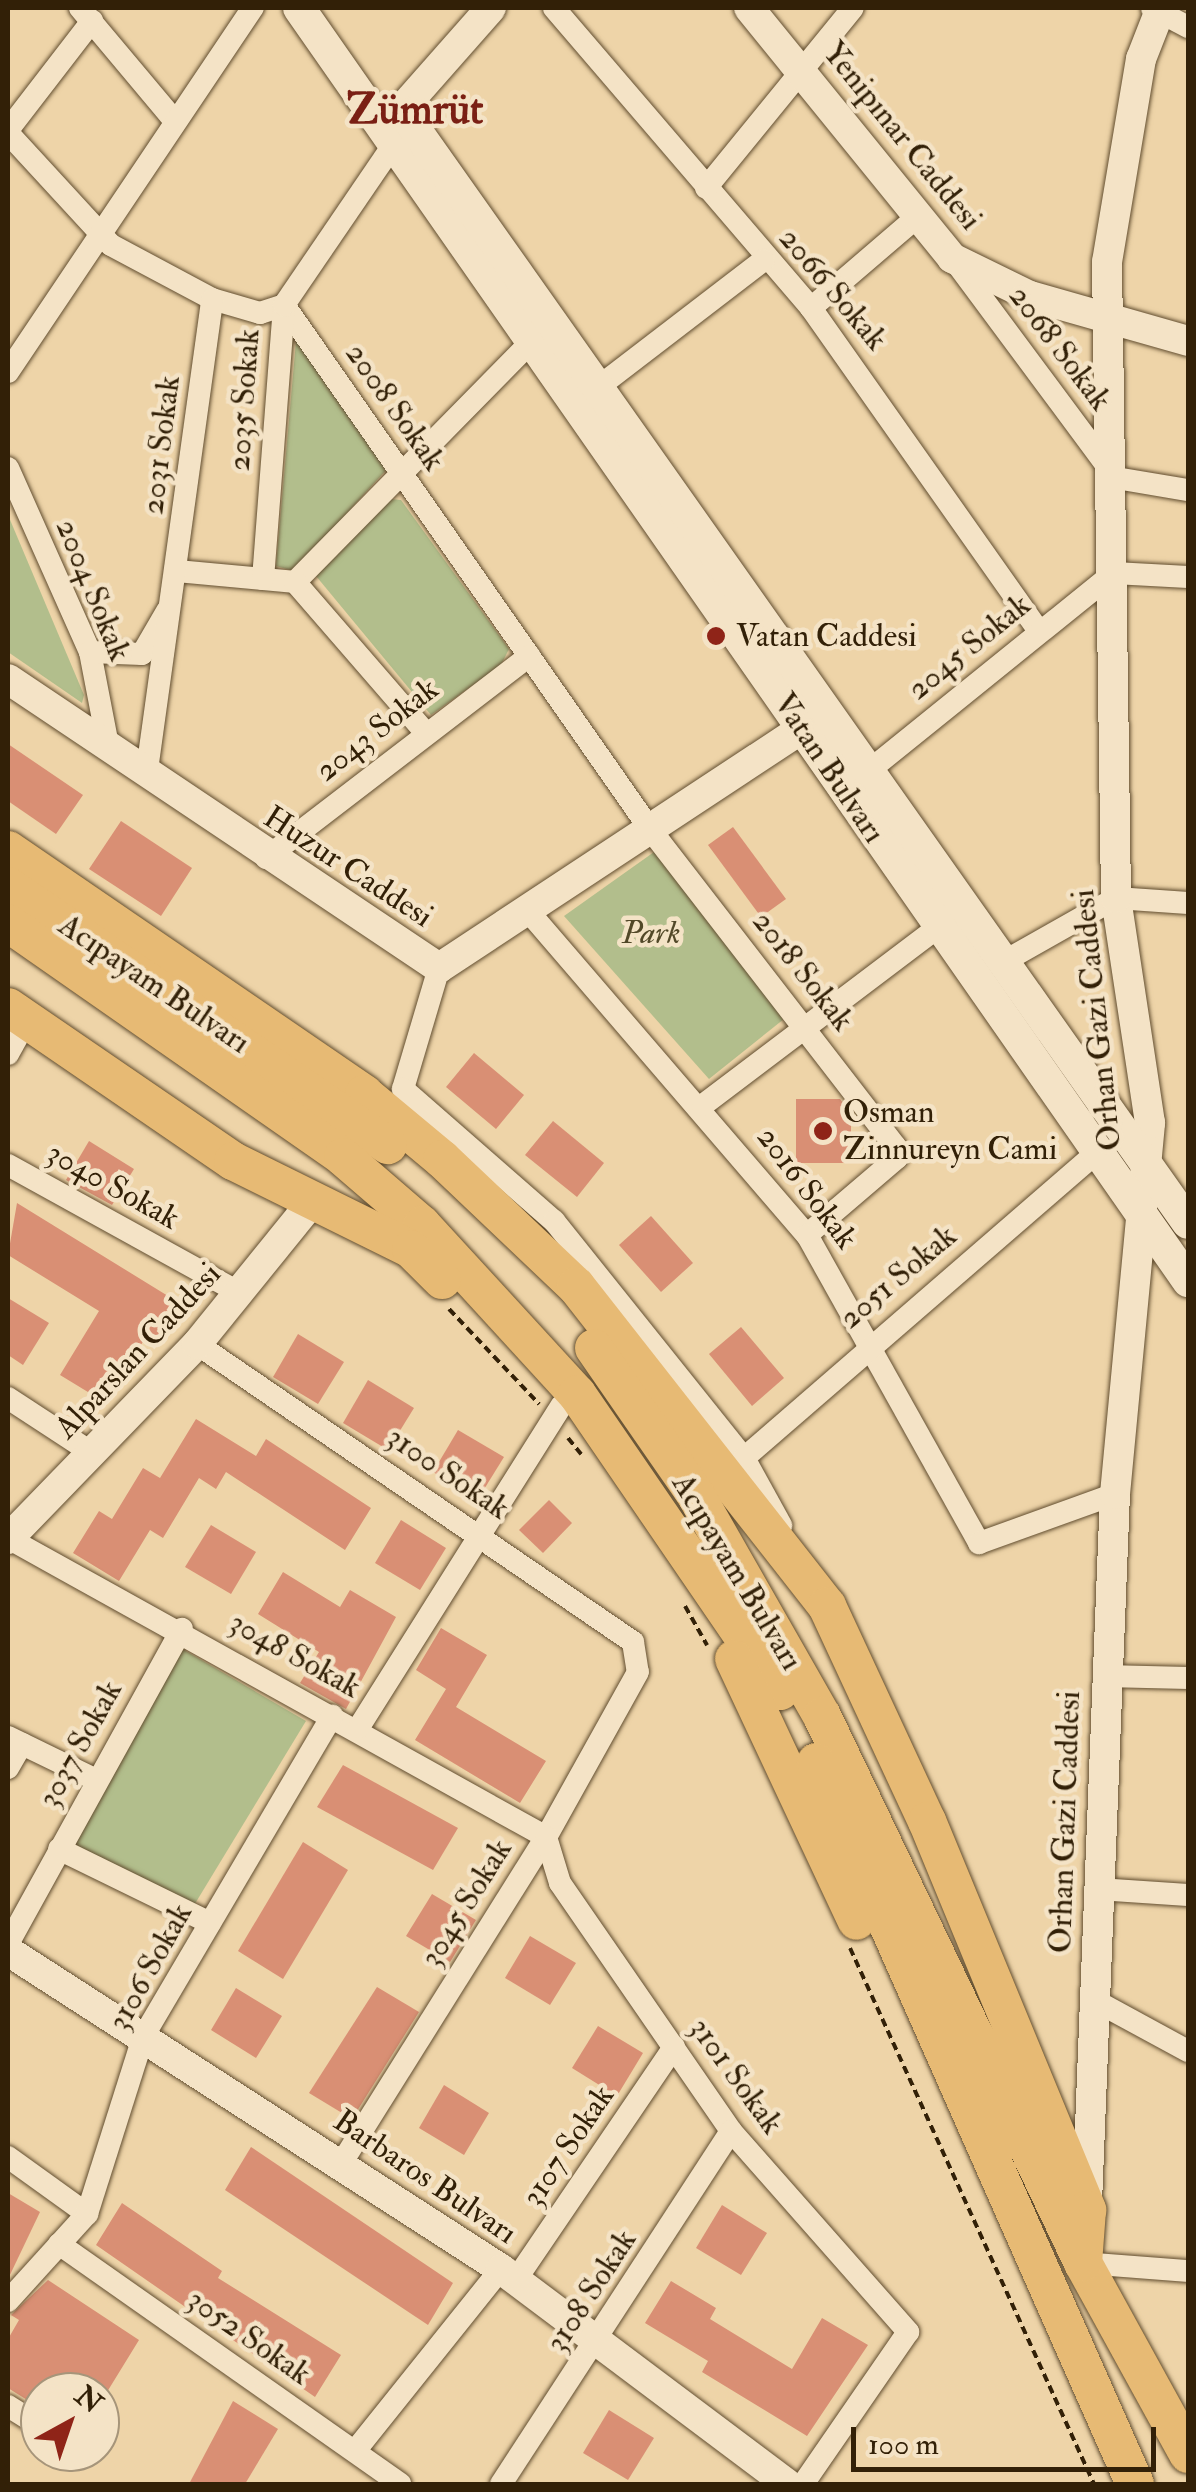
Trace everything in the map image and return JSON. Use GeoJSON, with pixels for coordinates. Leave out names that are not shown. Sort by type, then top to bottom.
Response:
{"type":"FeatureCollection","features":[{"type":"Feature","properties":{"kind":"main road","name":"Vatan Bulvarı"},"geometry":{"type":"LineString","coordinates":[[299,8],[398,126],[597,388],[1188,1223]]}},
{"type":"Feature","properties":{"kind":"main road","name":"Vatan Bulvarı"},"geometry":{"type":"LineString","coordinates":[[325,8],[533,340],[803,728],[936,928],[1099,1150],[1188,1281]]}},
{"type":"Feature","properties":{"kind":"main road"},"geometry":{"type":"LineString","coordinates":[[8,850],[364,1094],[442,1159],[576,1286],[826,1606],[927,1821],[1086,2210],[1083,2263],[1188,2454]]}},
{"type":"Feature","properties":{"kind":"main road","name":"Acıpayam Bulvarı"},"geometry":{"type":"LineString","coordinates":[[8,886],[369,1129],[576,1320],[697,1497],[822,1716],[1083,2263],[1183,2484]]}},
{"type":"Feature","properties":{"kind":"main road","name":"Acıpayam Bulvarı"},"geometry":{"type":"LineString","coordinates":[[8,923],[343,1157],[422,1226],[577,1394],[662,1511],[793,1711],[1135,2484]]}},
{"type":"Feature","properties":{"kind":"main road"},"geometry":{"type":"LineString","coordinates":[[18,1014],[311,1204],[412,1249],[561,1406],[656,1533],[745,1677],[1110,2484]]}},
{"type":"Feature","properties":{"kind":"street"},"geometry":{"type":"LineString","coordinates":[[8,372],[173,119],[253,8]]}},
{"type":"Feature","properties":{"kind":"street"},"geometry":{"type":"LineString","coordinates":[[398,126],[491,8]]}},
{"type":"Feature","properties":{"kind":"street","name":"2066 Sokak"},"geometry":{"type":"LineString","coordinates":[[554,8],[764,260],[811,308],[1039,630]]}},
{"type":"Feature","properties":{"kind":"street","name":"Yenipınar Caddesi"},"geometry":{"type":"LineString","coordinates":[[749,8],[803,68],[916,218],[952,258],[1030,296],[1188,342]]}},
{"type":"Feature","properties":{"kind":"street"},"geometry":{"type":"LineString","coordinates":[[706,188],[853,8]]}},
{"type":"Feature","properties":{"kind":"street"},"geometry":{"type":"LineString","coordinates":[[1157,9],[1188,27]]}},
{"type":"Feature","properties":{"kind":"street","name":"Orhan Gazi Caddesi"},"geometry":{"type":"LineString","coordinates":[[1086,2210],[1115,1494],[1148,1163],[1116,898],[1116,478],[1108,262],[1135,96],[1157,9]]}},
{"type":"Feature","properties":{"kind":"street"},"geometry":{"type":"LineString","coordinates":[[173,119],[86,14],[8,131],[100,228],[111,245],[212,299],[260,314],[284,305]]}},
{"type":"Feature","properties":{"kind":"street","name":"2035 Sokak"},"geometry":{"type":"LineString","coordinates":[[263,579],[284,305],[398,126]]}},
{"type":"Feature","properties":{"kind":"street"},"geometry":{"type":"LineString","coordinates":[[811,308],[916,218]]}},
{"type":"Feature","properties":{"kind":"street","name":"2068 Sokak"},"geometry":{"type":"LineString","coordinates":[[952,258],[1116,478]]}},
{"type":"Feature","properties":{"kind":"street"},"geometry":{"type":"LineString","coordinates":[[597,388],[764,260]]}},
{"type":"Feature","properties":{"kind":"street","name":"2031 Sokak"},"geometry":{"type":"LineString","coordinates":[[147,770],[174,599],[212,299]]}},
{"type":"Feature","properties":{"kind":"street","name":"2008 Sokak"},"geometry":{"type":"LineString","coordinates":[[284,305],[650,828]]}},
{"type":"Feature","properties":{"kind":"street"},"geometry":{"type":"LineString","coordinates":[[295,582],[404,476],[533,340]]}},
{"type":"Feature","properties":{"kind":"street","name":"2004 Sokak"},"geometry":{"type":"LineString","coordinates":[[8,468],[90,652],[106,740]]}},
{"type":"Feature","properties":{"kind":"street"},"geometry":{"type":"LineString","coordinates":[[1116,478],[1188,490]]}},
{"type":"Feature","properties":{"kind":"street"},"geometry":{"type":"LineString","coordinates":[[177,572],[295,582],[425,732]]}},
{"type":"Feature","properties":{"kind":"street"},"geometry":{"type":"LineString","coordinates":[[1114,573],[1188,577]]}},
{"type":"Feature","properties":{"kind":"street","name":"2045 Sokak"},"geometry":{"type":"LineString","coordinates":[[866,773],[1114,573]]}},
{"type":"Feature","properties":{"kind":"street"},"geometry":{"type":"LineString","coordinates":[[90,652],[142,654],[174,599]]}},
{"type":"Feature","properties":{"kind":"street","name":"2043 Sokak"},"geometry":{"type":"LineString","coordinates":[[266,858],[425,732],[529,656]]}},
{"type":"Feature","properties":{"kind":"street","name":"Huzur Caddesi"},"geometry":{"type":"LineString","coordinates":[[8,679],[106,740],[266,858],[439,968],[803,728]]}},
{"type":"Feature","properties":{"kind":"street","name":"2018 Sokak"},"geometry":{"type":"LineString","coordinates":[[650,828],[806,1026],[897,1158],[807,1235]]}},
{"type":"Feature","properties":{"kind":"street"},"geometry":{"type":"LineString","coordinates":[[1003,962],[1116,898],[1188,903]]}},
{"type":"Feature","properties":{"kind":"street","name":"2016 Sokak"},"geometry":{"type":"LineString","coordinates":[[528,911],[703,1105],[807,1235],[873,1340],[979,1542],[1115,1494]]}},
{"type":"Feature","properties":{"kind":"street"},"geometry":{"type":"LineString","coordinates":[[703,1105],[936,928]]}},
{"type":"Feature","properties":{"kind":"street"},"geometry":{"type":"LineString","coordinates":[[439,968],[403,1089],[554,1221],[744,1458],[826,1606]]}},
{"type":"Feature","properties":{"kind":"street"},"geometry":{"type":"LineString","coordinates":[[8,1054],[18,1014]]}},
{"type":"Feature","properties":{"kind":"street","name":"2051 Sokak"},"geometry":{"type":"LineString","coordinates":[[744,1458],[873,1340],[1099,1150]]}},
{"type":"Feature","properties":{"kind":"street","name":"3040 Sokak"},"geometry":{"type":"LineString","coordinates":[[8,1166],[240,1293]]}},
{"type":"Feature","properties":{"kind":"street","name":"Alparslan Caddesi"},"geometry":{"type":"LineString","coordinates":[[8,1538],[198,1344],[311,1204]]}},
{"type":"Feature","properties":{"kind":"street","name":"3100 Sokak"},"geometry":{"type":"LineString","coordinates":[[198,1344],[482,1534],[633,1642],[638,1672]]}},
{"type":"Feature","properties":{"kind":"street"},"geometry":{"type":"LineString","coordinates":[[8,1398],[92,1453]]}},
{"type":"Feature","properties":{"kind":"street"},"geometry":{"type":"LineString","coordinates":[[359,1727],[561,1406]]}},
{"type":"Feature","properties":{"kind":"street","name":"3048 Sokak"},"geometry":{"type":"LineString","coordinates":[[8,1538],[182,1629],[332,1716],[359,1727],[546,1837]]}},
{"type":"Feature","properties":{"kind":"street","name":"3037 Sokak"},"geometry":{"type":"LineString","coordinates":[[8,1948],[58,1849],[182,1629]]}},
{"type":"Feature","properties":{"kind":"street","name":"3045 Sokak"},"geometry":{"type":"LineString","coordinates":[[341,2164],[546,1837],[638,1672]]}},
{"type":"Feature","properties":{"kind":"street"},"geometry":{"type":"LineString","coordinates":[[1106,1676],[1188,1678]]}},
{"type":"Feature","properties":{"kind":"street","name":"3106 Sokak"},"geometry":{"type":"LineString","coordinates":[[8,2301],[87,2214],[143,2038],[332,1716]]}},
{"type":"Feature","properties":{"kind":"street"},"geometry":{"type":"LineString","coordinates":[[8,1768],[15,1740],[96,1780]]}},
{"type":"Feature","properties":{"kind":"street","name":"3101 Sokak"},"geometry":{"type":"LineString","coordinates":[[546,1837],[560,1884],[731,2131],[908,2332],[802,2484]]}},
{"type":"Feature","properties":{"kind":"street"},"geometry":{"type":"LineString","coordinates":[[58,1849],[210,1923]]}},
{"type":"Feature","properties":{"kind":"street"},"geometry":{"type":"LineString","coordinates":[[1098,1889],[1188,1895]]}},
{"type":"Feature","properties":{"kind":"street","name":"Barbaros Bulvarı"},"geometry":{"type":"LineString","coordinates":[[8,1948],[508,2275],[600,2340],[787,2484]]}},
{"type":"Feature","properties":{"kind":"street"},"geometry":{"type":"LineString","coordinates":[[1094,2000],[1188,2051]]}},
{"type":"Feature","properties":{"kind":"street","name":"3107 Sokak"},"geometry":{"type":"LineString","coordinates":[[354,2451],[508,2275],[674,2048]]}},
{"type":"Feature","properties":{"kind":"street","name":"3108 Sokak"},"geometry":{"type":"LineString","coordinates":[[501,2484],[600,2340],[731,2131]]}},
{"type":"Feature","properties":{"kind":"street"},"geometry":{"type":"LineString","coordinates":[[8,2157],[87,2214]]}},
{"type":"Feature","properties":{"kind":"street","name":"3052 Sokak"},"geometry":{"type":"LineString","coordinates":[[59,2244],[400,2484]]}},
{"type":"Feature","properties":{"kind":"street"},"geometry":{"type":"LineString","coordinates":[[1083,2263],[1188,2271]]}},
{"type":"Feature","properties":{"kind":"green space"},"geometry":{"type":"Polygon","coordinates":[[[296,341],[388,468],[294,571],[276,566],[296,341]]]}},
{"type":"Feature","properties":{"kind":"green space"},"geometry":{"type":"Polygon","coordinates":[[[391,499],[401,500],[509,649],[501,665],[431,715],[316,576],[391,499]]]}},
{"type":"Feature","properties":{"kind":"green space"},"geometry":{"type":"Polygon","coordinates":[[[8,515],[84,695],[82,703],[8,652],[8,515]]]}},
{"type":"Feature","properties":{"kind":"green space","name":"Park"},"geometry":{"type":"Polygon","coordinates":[[[654,852],[789,1015],[709,1079],[564,916],[654,852]]]}},
{"type":"Feature","properties":{"kind":"green space"},"geometry":{"type":"Polygon","coordinates":[[[179,1647],[306,1721],[193,1907],[68,1845],[179,1647]]]}},
{"type":"Feature","properties":{"kind":"building"},"geometry":{"type":"Polygon","coordinates":[[[8,744],[83,795],[56,834],[8,801],[8,744]]]}},
{"type":"Feature","properties":{"kind":"building"},"geometry":{"type":"Polygon","coordinates":[[[121,821],[192,868],[161,916],[89,869],[121,821]]]}},
{"type":"Feature","properties":{"kind":"building"},"geometry":{"type":"Polygon","coordinates":[[[733,827],[786,899],[761,917],[708,845],[733,827]]]}},
{"type":"Feature","properties":{"kind":"building"},"geometry":{"type":"Polygon","coordinates":[[[474,1053],[524,1095],[496,1129],[446,1087],[474,1053]]]}},
{"type":"Feature","properties":{"kind":"building","name":"Osman Zinnureyn Cami"},"geometry":{"type":"Polygon","coordinates":[[[796,1099],[840,1099],[851,1113],[851,1163],[796,1163],[796,1099]]]}},
{"type":"Feature","properties":{"kind":"building"},"geometry":{"type":"Polygon","coordinates":[[[553,1121],[604,1163],[577,1197],[525,1155],[553,1121]]]}},
{"type":"Feature","properties":{"kind":"building"},"geometry":{"type":"Polygon","coordinates":[[[89,1141],[134,1169],[112,1205],[66,1180],[89,1141]]]}},
{"type":"Feature","properties":{"kind":"building"},"geometry":{"type":"Polygon","coordinates":[[[17,1203],[181,1304],[156,1347],[144,1340],[106,1403],[60,1375],[99,1311],[8,1255],[17,1203]]]}},
{"type":"Feature","properties":{"kind":"building"},"geometry":{"type":"Polygon","coordinates":[[[651,1216],[693,1263],[661,1292],[619,1245],[651,1216]]]}},
{"type":"Feature","properties":{"kind":"building"},"geometry":{"type":"Polygon","coordinates":[[[8,1298],[49,1323],[23,1365],[8,1355],[8,1298]]]}},
{"type":"Feature","properties":{"kind":"building"},"geometry":{"type":"Polygon","coordinates":[[[741,1327],[784,1378],[752,1406],[709,1354],[741,1327]]]}},
{"type":"Feature","properties":{"kind":"building"},"geometry":{"type":"Polygon","coordinates":[[[298,1334],[344,1362],[318,1404],[273,1377],[298,1334]]]}},
{"type":"Feature","properties":{"kind":"building"},"geometry":{"type":"Polygon","coordinates":[[[368,1380],[414,1408],[388,1450],[343,1423],[368,1380]]]}},
{"type":"Feature","properties":{"kind":"building"},"geometry":{"type":"Polygon","coordinates":[[[196,1419],[256,1456],[266,1439],[371,1508],[345,1550],[226,1472],[216,1489],[199,1478],[163,1538],[150,1530],[119,1581],[73,1553],[99,1511],[112,1519],[143,1468],[160,1478],[196,1419]]]}},
{"type":"Feature","properties":{"kind":"building"},"geometry":{"type":"Polygon","coordinates":[[[458,1430],[504,1457],[478,1499],[433,1472],[458,1430]]]}},
{"type":"Feature","properties":{"kind":"building"},"geometry":{"type":"Polygon","coordinates":[[[549,1500],[572,1523],[543,1553],[519,1530],[549,1500]]]}},
{"type":"Feature","properties":{"kind":"building"},"geometry":{"type":"Polygon","coordinates":[[[401,1520],[446,1548],[420,1590],[375,1563],[401,1520]]]}},
{"type":"Feature","properties":{"kind":"building"},"geometry":{"type":"Polygon","coordinates":[[[211,1525],[256,1552],[231,1594],[185,1567],[211,1525]]]}},
{"type":"Feature","properties":{"kind":"building"},"geometry":{"type":"Polygon","coordinates":[[[283,1572],[340,1607],[350,1590],[396,1617],[346,1709],[300,1683],[319,1652],[258,1614],[283,1572]]]}},
{"type":"Feature","properties":{"kind":"building"},"geometry":{"type":"Polygon","coordinates":[[[441,1628],[487,1655],[456,1707],[546,1761],[520,1803],[415,1740],[446,1689],[416,1670],[441,1628]]]}},
{"type":"Feature","properties":{"kind":"building"},"geometry":{"type":"Polygon","coordinates":[[[343,1765],[458,1828],[433,1870],[317,1807],[343,1765]]]}},
{"type":"Feature","properties":{"kind":"building"},"geometry":{"type":"Polygon","coordinates":[[[303,1842],[348,1870],[283,1979],[238,1951],[303,1842]]]}},
{"type":"Feature","properties":{"kind":"building"},"geometry":{"type":"Polygon","coordinates":[[[432,1894],[476,1920],[450,1962],[406,1936],[432,1894]]]}},
{"type":"Feature","properties":{"kind":"building"},"geometry":{"type":"Polygon","coordinates":[[[530,1936],[576,1963],[550,2005],[505,1978],[530,1936]]]}},
{"type":"Feature","properties":{"kind":"building"},"geometry":{"type":"Polygon","coordinates":[[[377,1987],[419,2012],[352,2119],[309,2093],[377,1987]]]}},
{"type":"Feature","properties":{"kind":"building"},"geometry":{"type":"Polygon","coordinates":[[[236,1988],[282,2016],[256,2058],[211,2030],[236,1988]]]}},
{"type":"Feature","properties":{"kind":"building"},"geometry":{"type":"Polygon","coordinates":[[[598,2026],[643,2053],[617,2096],[572,2068],[598,2026]]]}},
{"type":"Feature","properties":{"kind":"building"},"geometry":{"type":"Polygon","coordinates":[[[444,2085],[489,2113],[464,2155],[419,2128],[444,2085]]]}},
{"type":"Feature","properties":{"kind":"building"},"geometry":{"type":"Polygon","coordinates":[[[251,2147],[453,2283],[428,2325],[225,2190],[251,2147]]]}},
{"type":"Feature","properties":{"kind":"building"},"geometry":{"type":"Polygon","coordinates":[[[8,2193],[40,2212],[8,2279],[8,2193]]]}},
{"type":"Feature","properties":{"kind":"building"},"geometry":{"type":"Polygon","coordinates":[[[122,2203],[222,2271],[218,2278],[341,2355],[315,2397],[96,2245],[122,2203]]]}},
{"type":"Feature","properties":{"kind":"building"},"geometry":{"type":"Polygon","coordinates":[[[722,2205],[767,2233],[741,2275],[696,2248],[722,2205]]]}},
{"type":"Feature","properties":{"kind":"building"},"geometry":{"type":"Polygon","coordinates":[[[48,2280],[139,2340],[119,2372],[20,2372],[20,2396],[8,2388],[8,2339],[19,2320],[11,2315],[48,2280]]]}},
{"type":"Feature","properties":{"kind":"building"},"geometry":{"type":"Polygon","coordinates":[[[671,2281],[716,2308],[710,2319],[792,2369],[822,2318],[868,2345],[807,2436],[702,2372],[708,2361],[645,2323],[671,2281]]]}},
{"type":"Feature","properties":{"kind":"building"},"geometry":{"type":"Polygon","coordinates":[[[233,2401],[278,2429],[245,2484],[189,2484],[233,2401]]]}},
{"type":"Feature","properties":{"kind":"building"},"geometry":{"type":"Polygon","coordinates":[[[609,2410],[654,2438],[628,2480],[583,2453],[609,2410]]]}},
{"type":"Feature","properties":{"kind":"place","name":"Vatan Caddesi"},"geometry":{"type":"Point","coordinates":[716,636]}},
{"type":"Feature","properties":{"kind":"place","name":"Osman Zinnureyn Cami"},"geometry":{"type":"Point","coordinates":[823,1131]}},
{"type":"Feature","properties":{"kind":"district","name":"Zümrüt"},"geometry":{"type":"Point","coordinates":[415,110]}}]}
